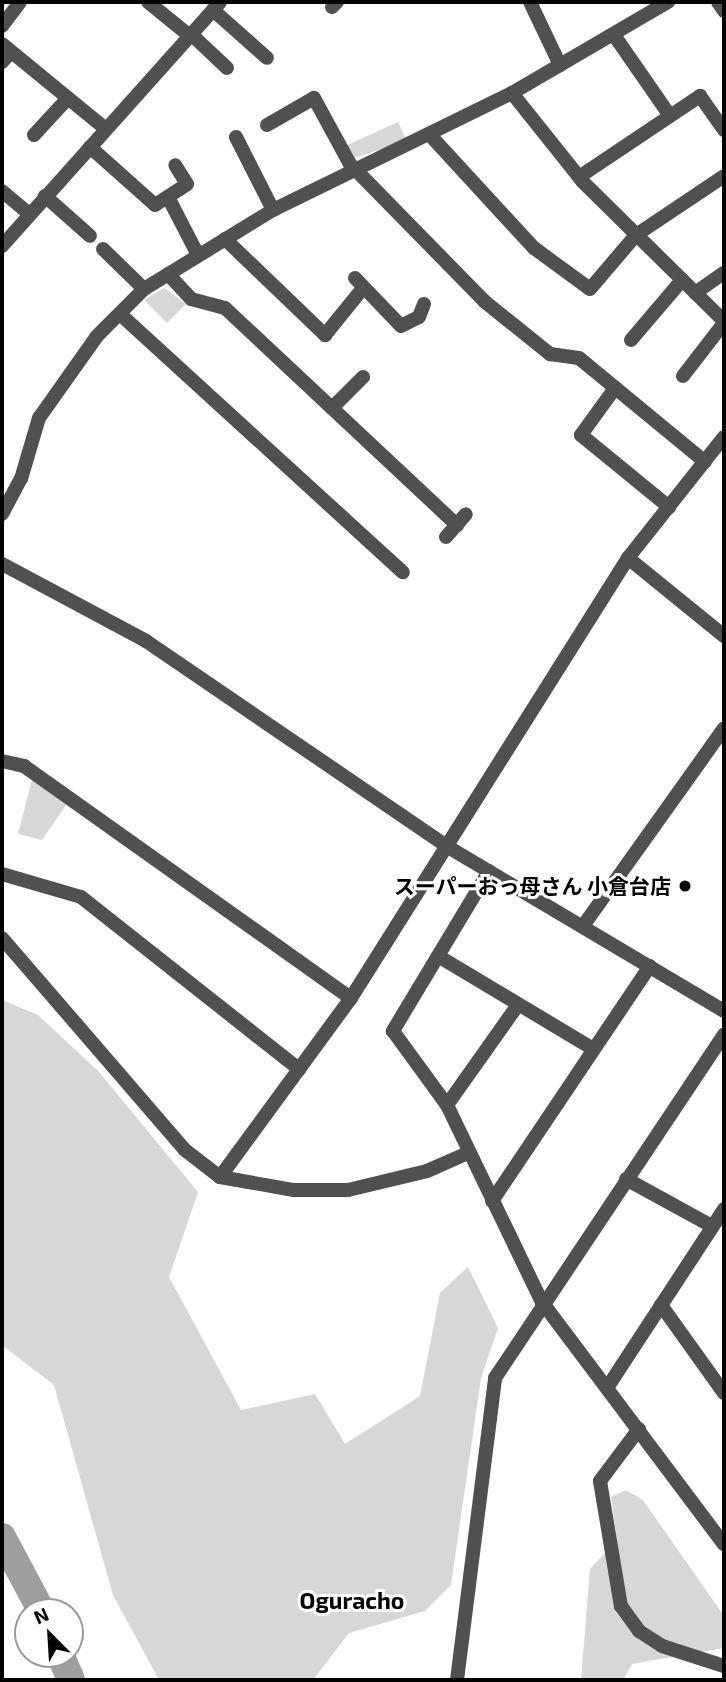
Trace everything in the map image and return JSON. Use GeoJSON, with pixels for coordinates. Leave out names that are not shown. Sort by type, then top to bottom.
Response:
{"type":"FeatureCollection","features":[{"type":"Feature","properties":{"kind":"street"},"geometry":{"type":"LineString","coordinates":[[2,26],[20,2]]}},
{"type":"Feature","properties":{"kind":"street"},"geometry":{"type":"LineString","coordinates":[[148,2],[228,68]]}},
{"type":"Feature","properties":{"kind":"street"},"geometry":{"type":"LineString","coordinates":[[530,2],[560,65]]}},
{"type":"Feature","properties":{"kind":"street"},"geometry":{"type":"LineString","coordinates":[[2,514],[20,479],[39,418],[120,314],[144,289],[273,210],[512,93],[668,2]]}},
{"type":"Feature","properties":{"kind":"street"},"geometry":{"type":"LineString","coordinates":[[718,2],[724,11]]}},
{"type":"Feature","properties":{"kind":"street"},"geometry":{"type":"LineString","coordinates":[[2,246],[217,6],[267,58]]}},
{"type":"Feature","properties":{"kind":"street"},"geometry":{"type":"LineString","coordinates":[[614,35],[670,116]]}},
{"type":"Feature","properties":{"kind":"street"},"geometry":{"type":"LineString","coordinates":[[5,53],[106,129]]}},
{"type":"Feature","properties":{"kind":"street"},"geometry":{"type":"LineString","coordinates":[[512,93],[579,177],[724,322],[682,376]]}},
{"type":"Feature","properties":{"kind":"street"},"geometry":{"type":"LineString","coordinates":[[579,177],[700,96],[724,130]]}},
{"type":"Feature","properties":{"kind":"street"},"geometry":{"type":"LineString","coordinates":[[34,135],[68,98]]}},
{"type":"Feature","properties":{"kind":"street"},"geometry":{"type":"LineString","coordinates":[[267,125],[314,98],[357,170],[484,302],[550,354],[579,358],[705,462]]}},
{"type":"Feature","properties":{"kind":"street"},"geometry":{"type":"LineString","coordinates":[[429,134],[534,248],[590,289],[636,235],[724,176]]}},
{"type":"Feature","properties":{"kind":"street"},"geometry":{"type":"LineString","coordinates":[[236,137],[273,210]]}},
{"type":"Feature","properties":{"kind":"street"},"geometry":{"type":"LineString","coordinates":[[89,147],[155,205],[187,184],[175,164]]}},
{"type":"Feature","properties":{"kind":"street"},"geometry":{"type":"LineString","coordinates":[[2,191],[29,214]]}},
{"type":"Feature","properties":{"kind":"street"},"geometry":{"type":"LineString","coordinates":[[45,196],[90,236]]}},
{"type":"Feature","properties":{"kind":"street"},"geometry":{"type":"LineString","coordinates":[[168,197],[198,255]]}},
{"type":"Feature","properties":{"kind":"street"},"geometry":{"type":"LineString","coordinates":[[225,239],[325,335],[359,283],[401,326],[419,317],[424,304]]}},
{"type":"Feature","properties":{"kind":"street"},"geometry":{"type":"LineString","coordinates":[[103,249],[144,289]]}},
{"type":"Feature","properties":{"kind":"street"},"geometry":{"type":"LineString","coordinates":[[695,293],[724,272]]}},
{"type":"Feature","properties":{"kind":"street"},"geometry":{"type":"LineString","coordinates":[[167,274],[191,299],[225,308],[332,408],[462,520],[446,537]]}},
{"type":"Feature","properties":{"kind":"street"},"geometry":{"type":"LineString","coordinates":[[631,340],[682,280]]}},
{"type":"Feature","properties":{"kind":"street"},"geometry":{"type":"LineString","coordinates":[[120,314],[403,572]]}},
{"type":"Feature","properties":{"kind":"street"},"geometry":{"type":"LineString","coordinates":[[332,408],[363,377]]}},
{"type":"Feature","properties":{"kind":"street"},"geometry":{"type":"LineString","coordinates":[[615,388],[581,435],[669,507]]}},
{"type":"Feature","properties":{"kind":"street"},"geometry":{"type":"LineString","coordinates":[[220,1177],[351,998],[628,558],[724,437]]}},
{"type":"Feature","properties":{"kind":"street"},"geometry":{"type":"LineString","coordinates":[[628,558],[724,636]]}},
{"type":"Feature","properties":{"kind":"street"},"geometry":{"type":"LineString","coordinates":[[2,564],[146,641],[448,847],[724,1011]]}},
{"type":"Feature","properties":{"kind":"street"},"geometry":{"type":"LineString","coordinates":[[583,926],[724,728]]}},
{"type":"Feature","properties":{"kind":"street"},"geometry":{"type":"LineString","coordinates":[[2,761],[24,766],[351,998]]}},
{"type":"Feature","properties":{"kind":"street"},"geometry":{"type":"LineString","coordinates":[[489,871],[393,1031],[447,1105],[542,1302],[724,1544]]}},
{"type":"Feature","properties":{"kind":"street"},"geometry":{"type":"LineString","coordinates":[[2,874],[81,897],[299,1069]]}},
{"type":"Feature","properties":{"kind":"street"},"geometry":{"type":"LineString","coordinates":[[2,938],[185,1150],[220,1177],[293,1191],[348,1190],[427,1171],[468,1153]]}},
{"type":"Feature","properties":{"kind":"street"},"geometry":{"type":"LineString","coordinates":[[438,956],[517,1006],[592,1048]]}},
{"type":"Feature","properties":{"kind":"street"},"geometry":{"type":"LineString","coordinates":[[492,1201],[592,1048],[650,966]]}},
{"type":"Feature","properties":{"kind":"street"},"geometry":{"type":"LineString","coordinates":[[447,1105],[517,1006]]}},
{"type":"Feature","properties":{"kind":"street"},"geometry":{"type":"LineString","coordinates":[[457,1680],[495,1378],[542,1302],[724,1034]]}},
{"type":"Feature","properties":{"kind":"street"},"geometry":{"type":"LineString","coordinates":[[626,1179],[712,1226]]}},
{"type":"Feature","properties":{"kind":"street"},"geometry":{"type":"LineString","coordinates":[[607,1388],[724,1209]]}},
{"type":"Feature","properties":{"kind":"street"},"geometry":{"type":"LineString","coordinates":[[661,1305],[723,1388]]}},
{"type":"Feature","properties":{"kind":"street"},"geometry":{"type":"LineString","coordinates":[[639,1429],[600,1481],[621,1606],[639,1632],[662,1646],[724,1666]]}},
{"type":"Feature","properties":{"kind":"shaded area"},"geometry":{"type":"Polygon","coordinates":[[[398,122],[407,141],[351,159],[345,146],[398,122]]]}},
{"type":"Feature","properties":{"kind":"shaded area"},"geometry":{"type":"Polygon","coordinates":[[[164,288],[186,304],[167,323],[144,300],[164,288]]]}},
{"type":"Feature","properties":{"kind":"shaded area"},"geometry":{"type":"Polygon","coordinates":[[[32,779],[66,805],[42,840],[18,834],[32,779]]]}},
{"type":"Feature","properties":{"kind":"shaded area"},"geometry":{"type":"Polygon","coordinates":[[[2,1000],[38,1015],[99,1072],[198,1192],[169,1277],[241,1410],[315,1394],[345,1444],[420,1396],[440,1293],[468,1267],[498,1328],[481,1378],[451,1585],[425,1611],[349,1633],[313,1680],[159,1680],[113,1595],[54,1385],[2,1345],[2,1000]]]}},
{"type":"Feature","properties":{"kind":"shaded area"},"geometry":{"type":"Polygon","coordinates":[[[626,1490],[643,1500],[724,1616],[724,1648],[632,1664],[623,1680],[581,1680],[590,1569],[617,1540],[611,1497],[626,1490]]]}},
{"type":"Feature","properties":{"kind":"waterway"},"geometry":{"type":"LineString","coordinates":[[2,1537],[35,1598]]}},
{"type":"Feature","properties":{"kind":"waterway"},"geometry":{"type":"LineString","coordinates":[[66,1668],[71,1680]]}},
{"type":"Feature","properties":{"kind":"place","name":"スーパーおっ母さん 小倉台店"},"geometry":{"type":"Point","coordinates":[685,886]}},
{"type":"Feature","properties":{"kind":"district","name":"Oguracho"},"geometry":{"type":"Point","coordinates":[352,1600]}}]}
